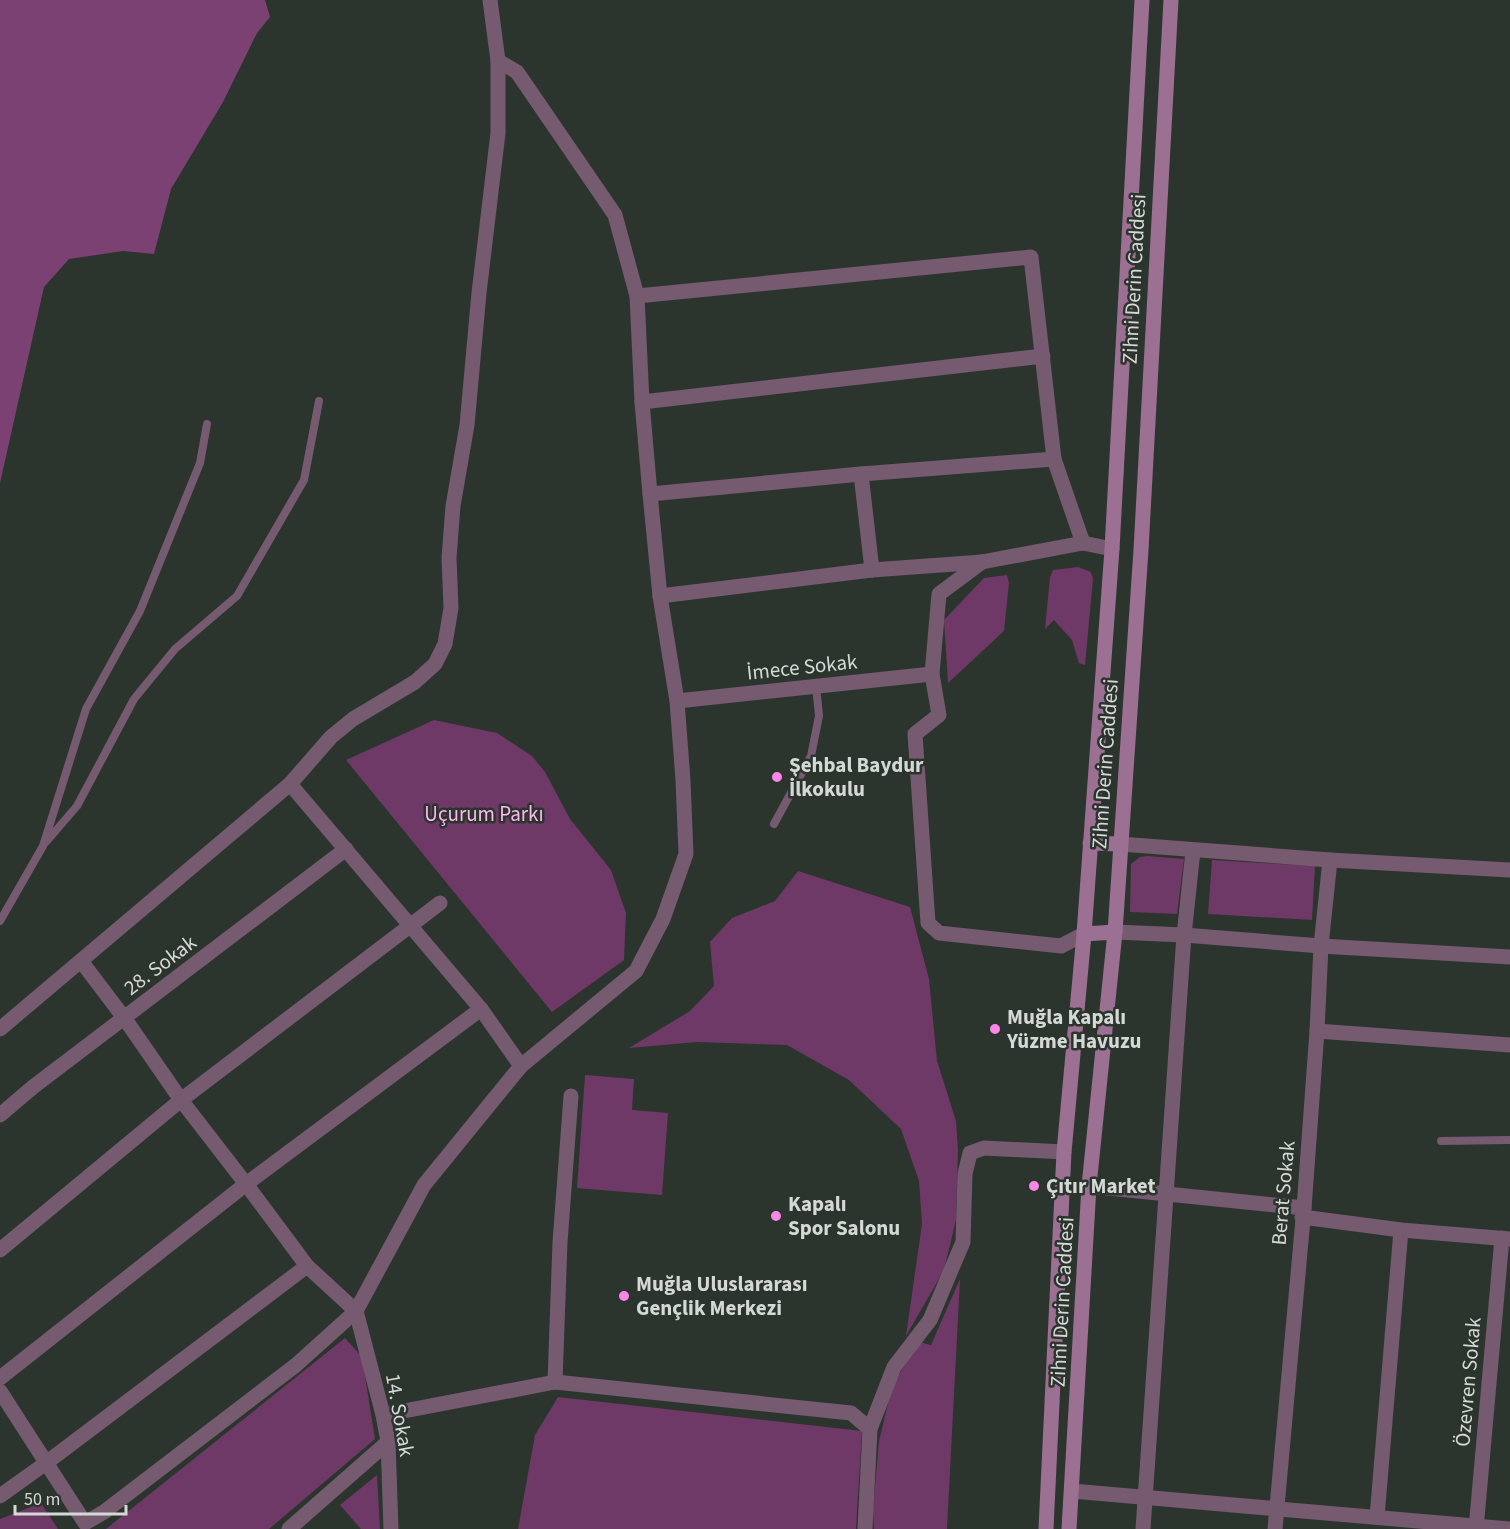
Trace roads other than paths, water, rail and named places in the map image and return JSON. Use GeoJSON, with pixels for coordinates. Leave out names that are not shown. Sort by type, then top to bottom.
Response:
{"type":"FeatureCollection","features":[{"type":"Feature","properties":{"kind":"main road","name":"Zihni Derin Caddesi"},"geometry":{"type":"LineString","coordinates":[[1046,1529],[1064,1152],[1084,934],[1112,549],[1142,0]]}},
{"type":"Feature","properties":{"kind":"main road","name":"Zihni Derin Caddesi"},"geometry":{"type":"LineString","coordinates":[[1070,1529],[1089,1186],[1115,932],[1141,550],[1171,0]]}},
{"type":"Feature","properties":{"kind":"main road"},"geometry":{"type":"LineString","coordinates":[[1112,549],[1141,550]]}},
{"type":"Feature","properties":{"kind":"main road"},"geometry":{"type":"LineString","coordinates":[[1090,843],[1120,844]]}},
{"type":"Feature","properties":{"kind":"main road"},"geometry":{"type":"LineString","coordinates":[[1084,934],[1115,932]]}},
{"type":"Feature","properties":{"kind":"street"},"geometry":{"type":"LineString","coordinates":[[0,1029],[290,784],[331,737],[353,719],[415,682],[435,664],[445,644],[451,608],[449,558],[453,506],[467,425],[479,293],[498,133],[498,61],[490,0]]}},
{"type":"Feature","properties":{"kind":"street"},"geometry":{"type":"LineString","coordinates":[[0,1391],[85,1523],[104,1512],[296,1365],[356,1311],[424,1185],[521,1066],[636,972],[663,919],[686,854],[683,780],[676,701],[660,596],[650,494],[642,402],[637,296],[615,215],[518,72],[498,61]]}},
{"type":"Feature","properties":{"kind":"street"},"geometry":{"type":"LineString","coordinates":[[637,296],[1030,257],[1054,459],[1083,543]]}},
{"type":"Feature","properties":{"kind":"street"},"geometry":{"type":"LineString","coordinates":[[642,402],[1043,356]]}},
{"type":"Feature","properties":{"kind":"street"},"geometry":{"type":"LineString","coordinates":[[650,494],[1054,459]]}},
{"type":"Feature","properties":{"kind":"street"},"geometry":{"type":"LineString","coordinates":[[861,474],[872,570]]}},
{"type":"Feature","properties":{"kind":"street"},"geometry":{"type":"LineString","coordinates":[[660,596],[872,570],[982,562],[1083,543],[1112,549]]}},
{"type":"Feature","properties":{"kind":"street"},"geometry":{"type":"LineString","coordinates":[[982,562],[939,594],[932,674],[939,715],[915,734],[928,923],[939,933],[1061,946],[1084,934]]}},
{"type":"Feature","properties":{"kind":"street","name":"İmece Sokak"},"geometry":{"type":"LineString","coordinates":[[676,701],[932,674]]}},
{"type":"Feature","properties":{"kind":"street"},"geometry":{"type":"LineString","coordinates":[[290,784],[481,1009],[521,1066]]}},
{"type":"Feature","properties":{"kind":"street"},"geometry":{"type":"LineString","coordinates":[[1120,844],[1193,851],[1510,870]]}},
{"type":"Feature","properties":{"kind":"street","name":"28. Sokak"},"geometry":{"type":"LineString","coordinates":[[0,1115],[33,1087],[346,849]]}},
{"type":"Feature","properties":{"kind":"street"},"geometry":{"type":"LineString","coordinates":[[1143,1529],[1184,935],[1193,851]]}},
{"type":"Feature","properties":{"kind":"street","name":"Berat Sokak"},"geometry":{"type":"LineString","coordinates":[[1275,1529],[1303,1212],[1321,946],[1330,860]]}},
{"type":"Feature","properties":{"kind":"street"},"geometry":{"type":"LineString","coordinates":[[0,1250],[181,1100],[440,903]]}},
{"type":"Feature","properties":{"kind":"street"},"geometry":{"type":"LineString","coordinates":[[1115,932],[1510,957]]}},
{"type":"Feature","properties":{"kind":"street"},"geometry":{"type":"LineString","coordinates":[[81,961],[125,1018],[181,1100],[307,1266],[356,1311]]}},
{"type":"Feature","properties":{"kind":"street"},"geometry":{"type":"LineString","coordinates":[[0,1378],[246,1184],[481,1009]]}},
{"type":"Feature","properties":{"kind":"street"},"geometry":{"type":"LineString","coordinates":[[1317,1031],[1510,1045]]}},
{"type":"Feature","properties":{"kind":"street"},"geometry":{"type":"LineString","coordinates":[[555,1382],[560,1242],[571,1096]]}},
{"type":"Feature","properties":{"kind":"street"},"geometry":{"type":"LineString","coordinates":[[865,1529],[870,1429],[894,1367],[930,1320],[963,1242],[965,1174],[970,1153],[984,1148],[1064,1152]]}},
{"type":"Feature","properties":{"kind":"street"},"geometry":{"type":"LineString","coordinates":[[1089,1186],[1303,1212],[1401,1230],[1506,1238]]}},
{"type":"Feature","properties":{"kind":"street"},"geometry":{"type":"LineString","coordinates":[[1377,1517],[1401,1230]]}},
{"type":"Feature","properties":{"kind":"street","name":"Özevren Sokak"},"geometry":{"type":"LineString","coordinates":[[1476,1528],[1506,1238]]}},
{"type":"Feature","properties":{"kind":"street"},"geometry":{"type":"LineString","coordinates":[[0,1496],[307,1266]]}},
{"type":"Feature","properties":{"kind":"street","name":"14. Sokak"},"geometry":{"type":"LineString","coordinates":[[356,1311],[388,1442],[391,1529]]}},
{"type":"Feature","properties":{"kind":"street"},"geometry":{"type":"LineString","coordinates":[[383,1415],[555,1382],[851,1413],[870,1429]]}},
{"type":"Feature","properties":{"kind":"street"},"geometry":{"type":"LineString","coordinates":[[289,1529],[388,1442]]}},
{"type":"Feature","properties":{"kind":"street"},"geometry":{"type":"LineString","coordinates":[[1072,1491],[1377,1517],[1476,1528],[1510,1529]]}},
{"type":"Feature","properties":{"kind":"lane"},"geometry":{"type":"LineString","coordinates":[[0,921],[43,846],[77,806],[134,699],[175,648],[237,596],[304,480],[319,401]]}},
{"type":"Feature","properties":{"kind":"lane"},"geometry":{"type":"LineString","coordinates":[[43,846],[86,709],[140,610],[200,463],[207,424]]}},
{"type":"Feature","properties":{"kind":"lane"},"geometry":{"type":"LineString","coordinates":[[774,824],[811,756],[819,716],[816,686]]}},
{"type":"Feature","properties":{"kind":"lane"},"geometry":{"type":"LineString","coordinates":[[1441,1141],[1510,1140]]}},
{"type":"Feature","properties":{"kind":"place","name":"Şehbal Baydur İlkokulu"},"geometry":{"type":"Point","coordinates":[777,777]}},
{"type":"Feature","properties":{"kind":"place","name":"Muğla Kapalı Yüzme Havuzu"},"geometry":{"type":"Point","coordinates":[995,1029]}},
{"type":"Feature","properties":{"kind":"place","name":"Çıtır Market"},"geometry":{"type":"Point","coordinates":[1034,1186]}},
{"type":"Feature","properties":{"kind":"place","name":"Kapalı Spor Salonu"},"geometry":{"type":"Point","coordinates":[776,1216]}},
{"type":"Feature","properties":{"kind":"place","name":"Muğla Uluslararası Gençlik Merkezi"},"geometry":{"type":"Point","coordinates":[624,1296]}},
{"type":"Feature","properties":{"kind":"park label","name":"Uçurum Parkı"},"geometry":{"type":"Point","coordinates":[484,814]}}]}
